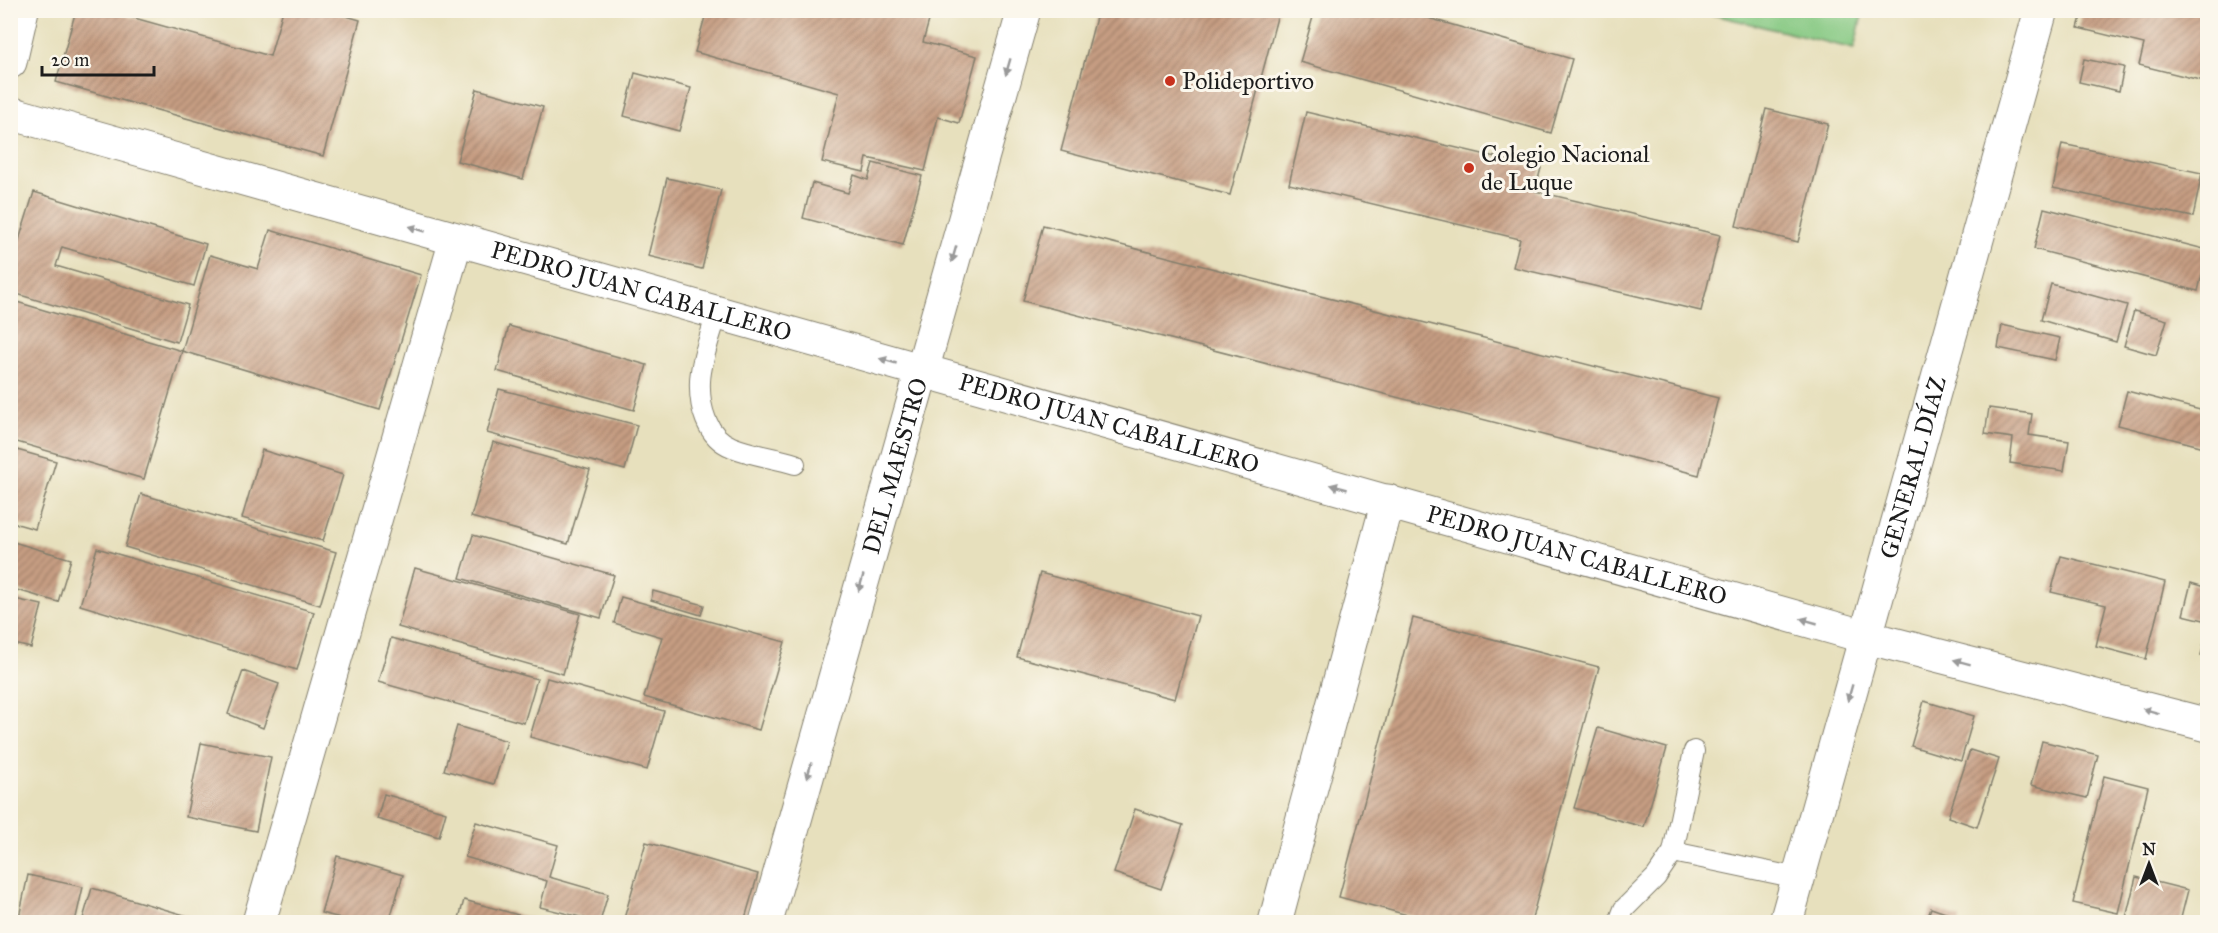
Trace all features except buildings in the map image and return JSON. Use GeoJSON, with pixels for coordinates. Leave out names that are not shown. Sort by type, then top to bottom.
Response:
{"type":"FeatureCollection","features":[{"type":"Feature","properties":{"kind":"street"},"geometry":{"type":"LineString","coordinates":[[10,62],[22,10]]}},
{"type":"Feature","properties":{"kind":"street","name":"DEL MAESTRO"},"geometry":{"type":"LineString","coordinates":[[766,922],[1024,10]]}},
{"type":"Feature","properties":{"kind":"street","name":"GENERAL DÍAZ"},"geometry":{"type":"LineString","coordinates":[[1786,922],[2041,10]]}},
{"type":"Feature","properties":{"kind":"street","name":"PEDRO JUAN CABALLERO"},"geometry":{"type":"LineString","coordinates":[[10,113],[1866,637],[2208,725]]}},
{"type":"Feature","properties":{"kind":"street"},"geometry":{"type":"LineString","coordinates":[[259,922],[456,240]]}},
{"type":"Feature","properties":{"kind":"street"},"geometry":{"type":"LineString","coordinates":[[1275,922],[1388,501]]}},
{"type":"Feature","properties":{"kind":"lane"},"geometry":{"type":"LineString","coordinates":[[717,313],[700,380],[701,400],[708,428],[714,436],[730,447],[795,464]]}},
{"type":"Feature","properties":{"kind":"lane"},"geometry":{"type":"LineString","coordinates":[[1618,922],[1624,909],[1656,877],[1673,852],[1694,751]]}},
{"type":"Feature","properties":{"kind":"lane"},"geometry":{"type":"LineString","coordinates":[[1673,852],[1798,878]]}},
{"type":"Feature","properties":{"kind":"green space"},"geometry":{"type":"Polygon","coordinates":[[[1698,11],[1863,11],[1854,49],[1698,11]]]}},
{"type":"Feature","properties":{"kind":"place","name":"Polideportivo"},"geometry":{"type":"Point","coordinates":[1170,81]}},
{"type":"Feature","properties":{"kind":"place","name":"Colegio Nacional de Luque"},"geometry":{"type":"Point","coordinates":[1469,168]}}]}
